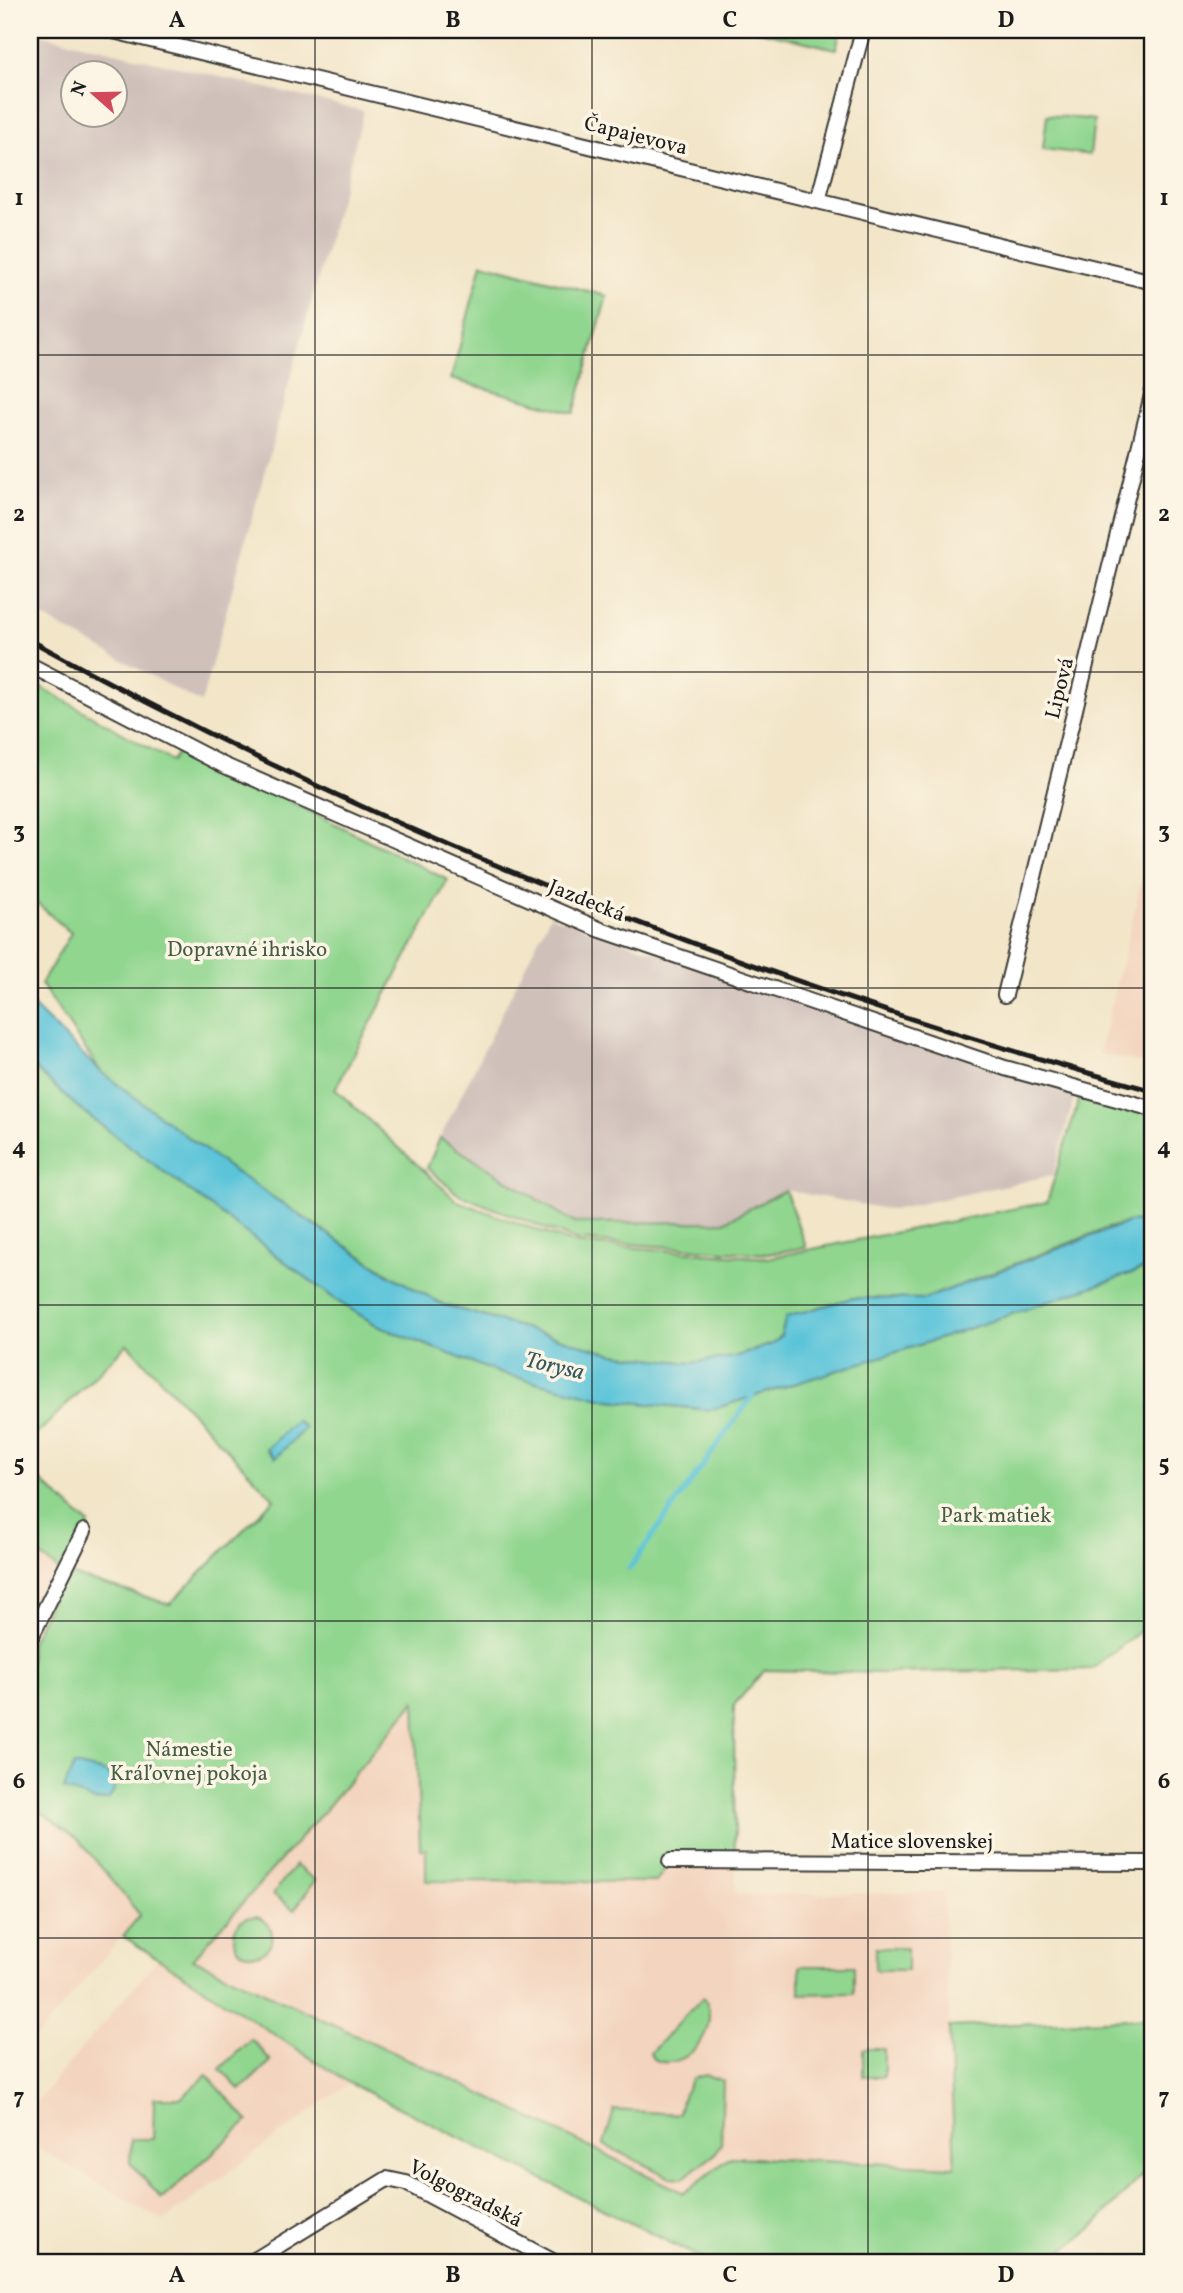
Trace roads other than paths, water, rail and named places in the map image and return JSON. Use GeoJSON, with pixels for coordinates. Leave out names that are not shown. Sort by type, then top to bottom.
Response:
{"type":"FeatureCollection","features":[{"type":"Feature","properties":{"kind":"street","name":"Čapajevova"},"geometry":{"type":"LineString","coordinates":[[110,30],[1153,282]]}},
{"type":"Feature","properties":{"kind":"street"},"geometry":{"type":"LineString","coordinates":[[818,201],[863,30]]}},
{"type":"Feature","properties":{"kind":"street","name":"Lipová"},"geometry":{"type":"LineString","coordinates":[[1005,995],[1153,391]]}},
{"type":"Feature","properties":{"kind":"street","name":"Jazdecká"},"geometry":{"type":"LineString","coordinates":[[30,664],[223,765],[601,930],[1005,1068],[1153,1109]]}},
{"type":"Feature","properties":{"kind":"street"},"geometry":{"type":"LineString","coordinates":[[30,1639],[84,1531]]}},
{"type":"Feature","properties":{"kind":"street","name":"Matice slovenskej"},"geometry":{"type":"LineString","coordinates":[[670,1861],[1153,1863]]}},
{"type":"Feature","properties":{"kind":"street","name":"Volgogradská"},"geometry":{"type":"LineString","coordinates":[[250,2263],[380,2180],[394,2179],[556,2263]]}},
{"type":"Feature","properties":{"kind":"water","name":"Torysa"},"geometry":{"type":"Polygon","coordinates":[[[30,1003],[101,1072],[229,1168],[391,1276],[444,1305],[614,1354],[690,1363],[734,1357],[773,1344],[781,1336],[786,1317],[852,1298],[924,1299],[1129,1222],[1153,1221],[1153,1266],[935,1340],[710,1410],[610,1400],[499,1373],[380,1327],[339,1302],[81,1110],[30,1064],[30,1003]]]}},
{"type":"Feature","properties":{"kind":"water"},"geometry":{"type":"Polygon","coordinates":[[[296,1420],[305,1428],[275,1458],[266,1449],[296,1420]]]}},
{"type":"Feature","properties":{"kind":"water"},"geometry":{"type":"Polygon","coordinates":[[[74,1765],[104,1772],[114,1779],[114,1790],[109,1799],[95,1801],[64,1789],[74,1765]]]}},
{"type":"Feature","properties":{"kind":"waterway"},"geometry":{"type":"LineString","coordinates":[[629,1569],[755,1392]]}},
{"type":"Feature","properties":{"kind":"railway"},"geometry":{"type":"LineString","coordinates":[[30,640],[164,711],[301,778],[438,841],[578,899],[719,953],[862,1003],[1153,1091]]}},
{"type":"Feature","properties":{"kind":"park label","name":"Dopravné ihrisko"},"geometry":{"type":"Point","coordinates":[247,949]}},
{"type":"Feature","properties":{"kind":"park label","name":"Park matiek"},"geometry":{"type":"Point","coordinates":[996,1515]}},
{"type":"Feature","properties":{"kind":"park label","name":"Námestie Kráľovnej pokoja"},"geometry":{"type":"Point","coordinates":[189,1761]}}]}
